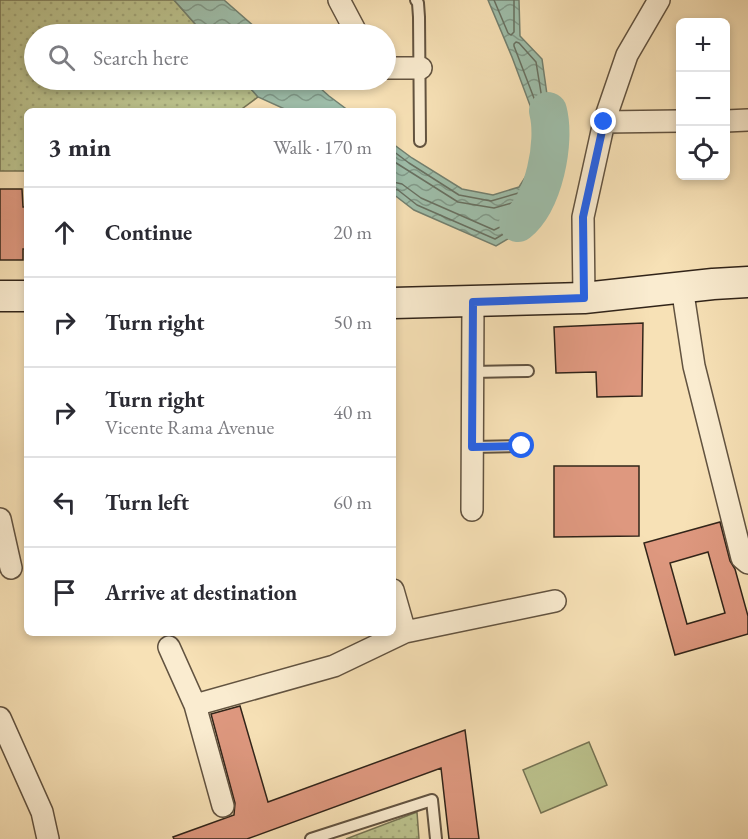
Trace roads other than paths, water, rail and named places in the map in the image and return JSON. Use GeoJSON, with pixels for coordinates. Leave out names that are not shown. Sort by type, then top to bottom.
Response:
{"type":"FeatureCollection","features":[{"type":"Feature","properties":{"kind":"main road"},"geometry":{"type":"LineString","coordinates":[[396,303],[584,298],[748,282]]}},
{"type":"Feature","properties":{"kind":"main road"},"geometry":{"type":"LineString","coordinates":[[0,296],[24,296]]}},
{"type":"Feature","properties":{"kind":"street"},"geometry":{"type":"LineString","coordinates":[[339,0],[352,24]]}},
{"type":"Feature","properties":{"kind":"street"},"geometry":{"type":"LineString","coordinates":[[584,298],[583,217],[604,122],[627,55],[659,0]]}},
{"type":"Feature","properties":{"kind":"street"},"geometry":{"type":"LineString","coordinates":[[396,68],[421,68]]}},
{"type":"Feature","properties":{"kind":"street"},"geometry":{"type":"LineString","coordinates":[[730,121],[748,120]]}},
{"type":"Feature","properties":{"kind":"street"},"geometry":{"type":"LineString","coordinates":[[604,122],[676,121]]}},
{"type":"Feature","properties":{"kind":"street"},"geometry":{"type":"LineString","coordinates":[[682,287],[694,366],[742,558],[748,563]]}},
{"type":"Feature","properties":{"kind":"street"},"geometry":{"type":"LineString","coordinates":[[472,510],[473,302]]}},
{"type":"Feature","properties":{"kind":"street"},"geometry":{"type":"LineString","coordinates":[[0,519],[13,568]]}},
{"type":"Feature","properties":{"kind":"street"},"geometry":{"type":"LineString","coordinates":[[396,600],[405,632]]}},
{"type":"Feature","properties":{"kind":"street"},"geometry":{"type":"LineString","coordinates":[[195,705],[334,666],[405,632],[555,601]]}},
{"type":"Feature","properties":{"kind":"street"},"geometry":{"type":"LineString","coordinates":[[169,647],[195,705],[224,806]]}},
{"type":"Feature","properties":{"kind":"street"},"geometry":{"type":"LineString","coordinates":[[2,730],[42,812],[48,839]]}},
{"type":"Feature","properties":{"kind":"lane"},"geometry":{"type":"LineString","coordinates":[[416,0],[420,17],[420,141]]}},
{"type":"Feature","properties":{"kind":"lane"},"geometry":{"type":"LineString","coordinates":[[472,372],[528,371]]}},
{"type":"Feature","properties":{"kind":"lane"},"geometry":{"type":"LineString","coordinates":[[472,447],[522,446]]}},
{"type":"Feature","properties":{"kind":"lane"},"geometry":{"type":"LineString","coordinates":[[311,839],[432,800],[436,839]]}},
{"type":"Feature","properties":{"kind":"water"},"geometry":{"type":"Polygon","coordinates":[[[174,0],[224,0],[252,24],[195,24],[174,0]]]}},
{"type":"Feature","properties":{"kind":"water"},"geometry":{"type":"Polygon","coordinates":[[[488,0],[519,0],[520,36],[542,59],[552,130],[539,211],[523,230],[496,246],[414,210],[396,196],[396,146],[462,189],[493,195],[519,187],[533,165],[537,124],[488,0]]]}},
{"type":"Feature","properties":{"kind":"water"},"geometry":{"type":"Polygon","coordinates":[[[252,90],[322,90],[345,108],[282,108],[258,97],[252,90]]]}},
{"type":"Feature","properties":{"kind":"waterway"},"geometry":{"type":"LineString","coordinates":[[518,223],[535,201],[546,171],[550,139],[548,111]]}}]}
